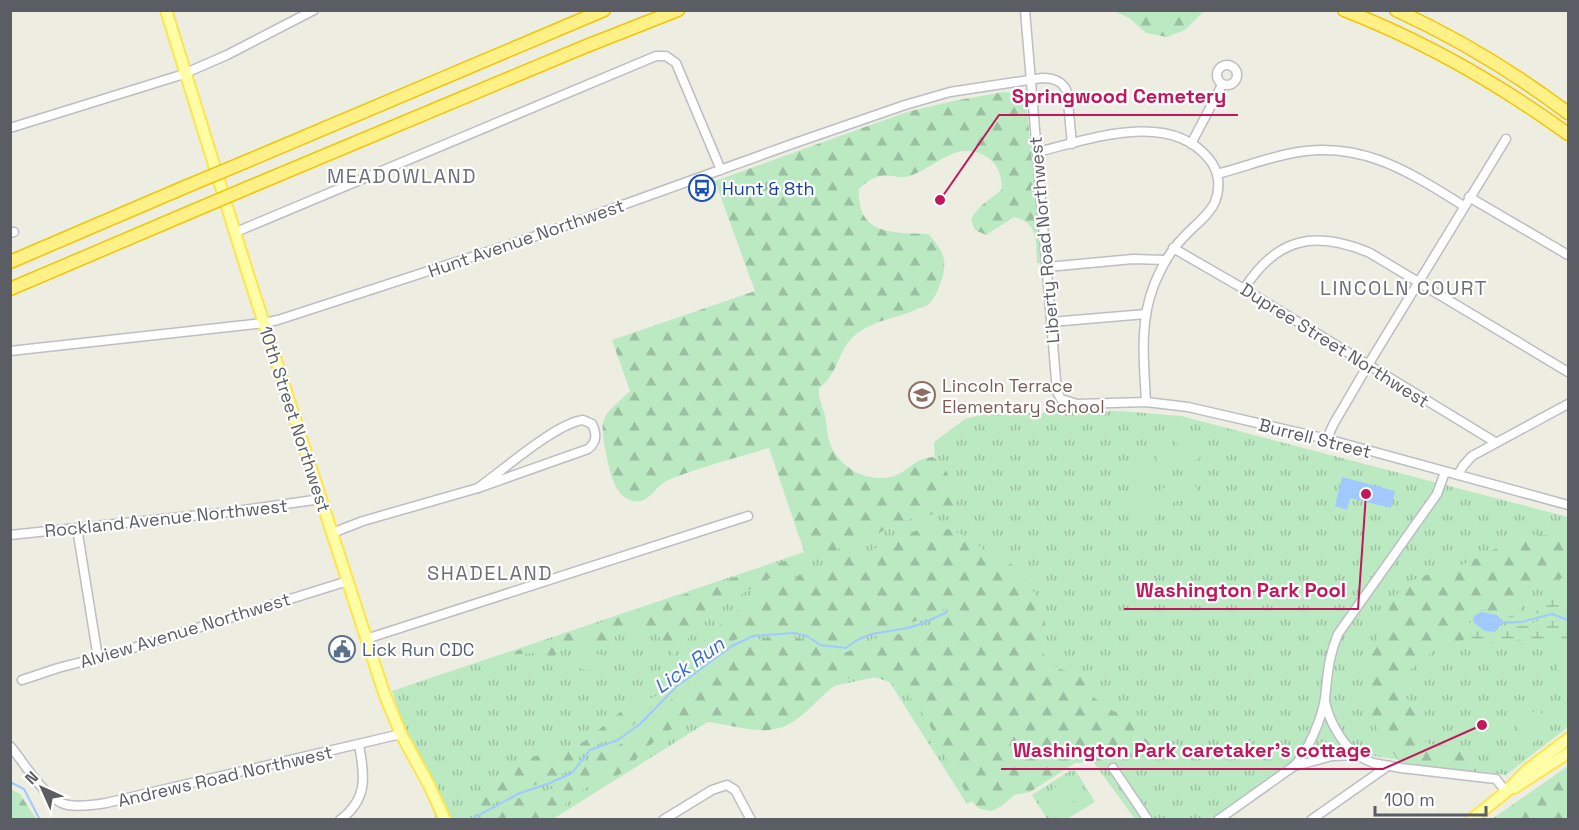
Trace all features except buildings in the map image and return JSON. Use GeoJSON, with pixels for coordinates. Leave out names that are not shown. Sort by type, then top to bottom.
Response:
{"type":"FeatureCollection","features":[{"type":"Feature","properties":{"kind":"highway"},"geometry":{"type":"LineString","coordinates":[[10,262],[604,10]]}},
{"type":"Feature","properties":{"kind":"highway"},"geometry":{"type":"LineString","coordinates":[[10,289],[584,47],[678,10]]}},
{"type":"Feature","properties":{"kind":"highway"},"geometry":{"type":"LineString","coordinates":[[1344,10],[1452,60],[1510,94],[1569,134]]}},
{"type":"Feature","properties":{"kind":"highway"},"geometry":{"type":"LineString","coordinates":[[1396,10],[1485,57],[1569,113]]}},
{"type":"Feature","properties":{"kind":"main road","name":"10th Street Northwest"},"geometry":{"type":"LineString","coordinates":[[166,10],[264,323],[384,693],[401,735],[429,784],[445,819]]}},
{"type":"Feature","properties":{"kind":"main road"},"geometry":{"type":"LineString","coordinates":[[1471,819],[1506,792],[1527,770],[1569,739]]}},
{"type":"Feature","properties":{"kind":"main road"},"geometry":{"type":"LineString","coordinates":[[1506,792],[1528,781],[1569,753]]}},
{"type":"Feature","properties":{"kind":"street"},"geometry":{"type":"LineString","coordinates":[[10,128],[186,73],[314,10]]}},
{"type":"Feature","properties":{"kind":"street","name":"Liberty Road Northwest"},"geometry":{"type":"LineString","coordinates":[[1025,10],[1059,397]]}},
{"type":"Feature","properties":{"kind":"street"},"geometry":{"type":"LineString","coordinates":[[236,232],[661,55],[676,63],[721,170]]}},
{"type":"Feature","properties":{"kind":"street","name":"Hunt Avenue Northwest"},"geometry":{"type":"LineString","coordinates":[[10,351],[264,323],[540,235],[806,139],[950,92],[1050,78],[1057,80],[1065,87],[1068,96],[1072,144]]}},
{"type":"Feature","properties":{"kind":"street"},"geometry":{"type":"LineString","coordinates":[[1191,144],[1222,85]]}},
{"type":"Feature","properties":{"kind":"street"},"geometry":{"type":"LineString","coordinates":[[1037,152],[1122,132],[1144,130],[1171,136],[1191,144],[1210,159],[1217,174],[1218,190],[1211,209],[1173,248],[1153,287],[1146,314],[1144,345],[1146,402]]}},
{"type":"Feature","properties":{"kind":"street"},"geometry":{"type":"LineString","coordinates":[[1327,439],[1368,365],[1506,139]]}},
{"type":"Feature","properties":{"kind":"street"},"geometry":{"type":"LineString","coordinates":[[1217,174],[1287,154],[1341,151],[1382,159],[1464,206]]}},
{"type":"Feature","properties":{"kind":"street"},"geometry":{"type":"LineString","coordinates":[[1469,197],[1569,255]]}},
{"type":"Feature","properties":{"kind":"street"},"geometry":{"type":"LineString","coordinates":[[1244,289],[1260,267],[1280,251],[1302,242],[1316,240],[1350,244],[1370,253],[1569,372]]}},
{"type":"Feature","properties":{"kind":"street","name":"Dupree Street Northwest"},"geometry":{"type":"LineString","coordinates":[[1173,248],[1495,442]]}},
{"type":"Feature","properties":{"kind":"street"},"geometry":{"type":"LineString","coordinates":[[1047,267],[1133,259],[1166,260]]}},
{"type":"Feature","properties":{"kind":"street"},"geometry":{"type":"LineString","coordinates":[[1051,322],[1146,314]]}},
{"type":"Feature","properties":{"kind":"street","name":"Burrell Street"},"geometry":{"type":"LineString","coordinates":[[1059,397],[1065,402],[1077,404],[1146,402],[1188,406],[1327,439],[1569,505]]}},
{"type":"Feature","properties":{"kind":"street"},"geometry":{"type":"LineString","coordinates":[[1458,476],[1472,456],[1569,404]]}},
{"type":"Feature","properties":{"kind":"street"},"geometry":{"type":"LineString","coordinates":[[332,533],[478,488],[588,449],[595,441],[594,429],[588,421],[572,422],[478,488]]}},
{"type":"Feature","properties":{"kind":"street"},"geometry":{"type":"LineString","coordinates":[[1218,819],[1294,766],[1304,755],[1325,700],[1328,660],[1338,634],[1437,494],[1445,472]]}},
{"type":"Feature","properties":{"kind":"street","name":"Rockland Avenue Northwest"},"geometry":{"type":"LineString","coordinates":[[10,535],[229,512],[321,499]]}},
{"type":"Feature","properties":{"kind":"street"},"geometry":{"type":"LineString","coordinates":[[366,639],[748,516]]}},
{"type":"Feature","properties":{"kind":"street"},"geometry":{"type":"LineString","coordinates":[[77,528],[98,658]]}},
{"type":"Feature","properties":{"kind":"street","name":"Alview Avenue Northwest"},"geometry":{"type":"LineString","coordinates":[[22,680],[348,581]]}},
{"type":"Feature","properties":{"kind":"street"},"geometry":{"type":"LineString","coordinates":[[1325,700],[1329,715],[1345,744],[1356,755],[1373,763],[1388,766],[1496,779],[1506,792]]}},
{"type":"Feature","properties":{"kind":"street","name":"Andrews Road Northwest"},"geometry":{"type":"LineString","coordinates":[[10,746],[51,796],[67,805],[85,806],[401,735]]}},
{"type":"Feature","properties":{"kind":"street"},"geometry":{"type":"LineString","coordinates":[[340,819],[354,807],[362,790],[363,769],[358,745]]}},
{"type":"Feature","properties":{"kind":"street"},"geometry":{"type":"LineString","coordinates":[[1294,766],[1332,756],[1356,755]]}},
{"type":"Feature","properties":{"kind":"street"},"geometry":{"type":"LineString","coordinates":[[1311,819],[1388,766]]}},
{"type":"Feature","properties":{"kind":"street"},"geometry":{"type":"LineString","coordinates":[[1113,768],[1148,819]]}},
{"type":"Feature","properties":{"kind":"street"},"geometry":{"type":"LineString","coordinates":[[663,819],[712,790],[727,785],[735,790],[751,819]]}},
{"type":"Feature","properties":{"kind":"green space"},"geometry":{"type":"Polygon","coordinates":[[[1204,10],[1185,30],[1167,37],[1146,33],[1129,18],[1114,11],[1204,10]]]}},
{"type":"Feature","properties":{"kind":"green space"},"geometry":{"type":"Polygon","coordinates":[[[1004,92],[1013,93],[1019,97],[1027,110],[1042,263],[1037,263],[1036,241],[1032,229],[1022,220],[1014,217],[986,235],[975,230],[971,220],[974,215],[981,206],[1002,189],[999,171],[987,157],[975,152],[964,151],[945,157],[916,174],[905,177],[882,176],[870,180],[859,189],[864,216],[871,223],[890,231],[928,234],[942,254],[944,272],[932,301],[927,305],[868,326],[854,336],[844,348],[830,376],[819,388],[829,440],[842,462],[865,476],[882,478],[897,475],[920,460],[933,457],[947,474],[954,507],[949,512],[898,523],[870,538],[786,570],[761,583],[736,597],[714,614],[674,656],[660,637],[645,625],[625,629],[609,641],[565,644],[554,657],[536,653],[504,655],[805,554],[769,448],[668,480],[642,501],[624,497],[613,479],[603,430],[603,423],[609,411],[630,391],[612,340],[755,291],[715,181],[907,112],[1004,92]]]}},
{"type":"Feature","properties":{"kind":"green space"},"geometry":{"type":"Polygon","coordinates":[[[1120,411],[1181,416],[1568,517],[1568,727],[1506,775],[1332,750],[1311,755],[1214,819],[1135,819],[1075,737],[967,804],[885,675],[730,708],[553,819],[436,819],[392,691],[938,507],[934,442],[965,419],[985,414],[1120,411]]]}},
{"type":"Feature","properties":{"kind":"green space"},"geometry":{"type":"Polygon","coordinates":[[[1190,429],[1200,458],[1184,464],[1174,435],[1190,429]]]}},
{"type":"Feature","properties":{"kind":"green space"},"geometry":{"type":"Polygon","coordinates":[[[1167,437],[1177,466],[1161,471],[1151,443],[1167,437]]]}},
{"type":"Feature","properties":{"kind":"green space"},"geometry":{"type":"Polygon","coordinates":[[[1144,445],[1154,474],[1138,479],[1128,451],[1144,445]]]}},
{"type":"Feature","properties":{"kind":"green space"},"geometry":{"type":"Polygon","coordinates":[[[1192,477],[1198,493],[1167,505],[1161,489],[1192,477]]]}},
{"type":"Feature","properties":{"kind":"green space"},"geometry":{"type":"Polygon","coordinates":[[[1148,495],[1158,525],[1143,531],[1132,500],[1148,495]]]}},
{"type":"Feature","properties":{"kind":"green space"},"geometry":{"type":"Polygon","coordinates":[[[928,526],[964,535],[985,550],[1003,558],[1017,570],[1031,588],[1042,608],[1045,626],[1040,648],[1045,656],[1054,666],[1088,674],[1089,688],[1093,697],[1113,711],[1129,718],[1153,748],[1154,753],[1151,756],[1133,756],[1108,765],[1090,762],[1075,763],[1030,792],[1014,795],[992,811],[982,809],[974,804],[962,786],[935,735],[914,702],[900,689],[884,680],[864,676],[852,677],[833,687],[799,718],[776,729],[748,729],[705,722],[691,722],[673,728],[654,742],[626,770],[579,792],[558,813],[546,820],[483,819],[521,797],[551,789],[576,777],[593,755],[621,744],[643,728],[680,691],[735,650],[753,640],[780,636],[795,637],[820,649],[848,652],[871,640],[920,629],[949,616],[953,611],[945,609],[908,624],[881,627],[855,635],[843,644],[822,642],[811,633],[799,629],[780,627],[753,631],[731,642],[675,684],[637,722],[616,738],[587,747],[569,770],[548,781],[517,790],[479,812],[476,809],[515,763],[526,758],[560,751],[585,741],[624,709],[659,695],[673,681],[692,652],[733,613],[752,600],[785,581],[838,560],[872,550],[928,526]]]}},
{"type":"Feature","properties":{"kind":"green space"},"geometry":{"type":"Polygon","coordinates":[[[1568,532],[1568,577],[1531,590],[1521,598],[1523,606],[1520,610],[1506,614],[1476,611],[1469,618],[1472,628],[1466,639],[1437,648],[1407,672],[1401,685],[1404,697],[1413,702],[1421,702],[1425,711],[1417,727],[1421,738],[1430,744],[1456,748],[1472,762],[1477,773],[1401,764],[1372,719],[1365,690],[1365,674],[1370,657],[1397,594],[1415,579],[1461,565],[1516,540],[1533,535],[1568,532]]]}},
{"type":"Feature","properties":{"kind":"green space"},"geometry":{"type":"Polygon","coordinates":[[[1540,600],[1568,604],[1568,615],[1552,612],[1504,619],[1521,613],[1540,600]]]}},
{"type":"Feature","properties":{"kind":"green space"},"geometry":{"type":"Polygon","coordinates":[[[1554,619],[1568,626],[1568,635],[1564,643],[1550,641],[1540,648],[1522,640],[1486,643],[1469,636],[1473,629],[1494,634],[1503,627],[1521,626],[1554,619]]]}},
{"type":"Feature","properties":{"kind":"green space"},"geometry":{"type":"Polygon","coordinates":[[[572,649],[606,656],[602,673],[569,666],[572,649]]]}},
{"type":"Feature","properties":{"kind":"green space"},"geometry":{"type":"Polygon","coordinates":[[[1568,651],[1568,684],[1565,686],[1553,657],[1568,651]]]}},
{"type":"Feature","properties":{"kind":"green space"},"geometry":{"type":"Polygon","coordinates":[[[1539,709],[1552,732],[1541,738],[1528,715],[1539,709]]]}},
{"type":"Feature","properties":{"kind":"green space"},"geometry":{"type":"Polygon","coordinates":[[[1525,716],[1538,740],[1527,745],[1515,722],[1525,716]]]}},
{"type":"Feature","properties":{"kind":"green space"},"geometry":{"type":"Polygon","coordinates":[[[1568,766],[1568,819],[1492,819],[1568,766]]]}},
{"type":"Feature","properties":{"kind":"green space"},"geometry":{"type":"Polygon","coordinates":[[[1074,768],[1095,802],[1067,819],[1047,819],[1032,795],[1074,768]]]}},
{"type":"Feature","properties":{"kind":"green space"},"geometry":{"type":"Polygon","coordinates":[[[1075,775],[1089,798],[1078,804],[1064,782],[1075,775]]]}},
{"type":"Feature","properties":{"kind":"green space"},"geometry":{"type":"Polygon","coordinates":[[[1062,783],[1076,806],[1065,812],[1051,790],[1062,783]]]}},
{"type":"Feature","properties":{"kind":"green space"},"geometry":{"type":"Polygon","coordinates":[[[10,789],[20,794],[36,819],[11,819],[10,789]]]}},
{"type":"Feature","properties":{"kind":"green space"},"geometry":{"type":"Polygon","coordinates":[[[1049,792],[1063,814],[1052,819],[1038,798],[1049,792]]]}},
{"type":"Feature","properties":{"kind":"water"},"geometry":{"type":"Polygon","coordinates":[[[1342,477],[1395,491],[1391,508],[1350,498],[1347,510],[1335,506],[1342,477]]]}},
{"type":"Feature","properties":{"kind":"water"},"geometry":{"type":"Polygon","coordinates":[[[1481,612],[1497,615],[1503,622],[1495,632],[1485,631],[1473,622],[1474,616],[1481,612]]]}},
{"type":"Feature","properties":{"kind":"waterway","name":"Lick Run"},"geometry":{"type":"LineString","coordinates":[[470,820],[520,793],[572,773],[590,750],[618,740],[640,724],[676,687],[732,646],[753,636],[794,633],[807,636],[820,645],[846,648],[861,638],[912,627],[947,612]]}},
{"type":"Feature","properties":{"kind":"waterway","name":"Lick Run"},"geometry":{"type":"LineString","coordinates":[[1501,623],[1521,622],[1552,614],[1568,620]]}},
{"type":"Feature","properties":{"kind":"waterway","name":"Lick Run"},"geometry":{"type":"LineString","coordinates":[[10,782],[24,789],[40,820]]}},
{"type":"Feature","properties":{"kind":"place","name":"Hunt & 8th"},"geometry":{"type":"Point","coordinates":[702,188]}},
{"type":"Feature","properties":{"kind":"place","name":"Springwood Cemetery"},"geometry":{"type":"Point","coordinates":[940,200]}},
{"type":"Feature","properties":{"kind":"place","name":"Lincoln Terrace Elementary School"},"geometry":{"type":"Point","coordinates":[922,395]}},
{"type":"Feature","properties":{"kind":"place","name":"Washington Park Pool"},"geometry":{"type":"Point","coordinates":[1366,494]}},
{"type":"Feature","properties":{"kind":"place","name":"Lick Run CDC"},"geometry":{"type":"Point","coordinates":[342,649]}},
{"type":"Feature","properties":{"kind":"place","name":"Washington Park caretaker's cottage"},"geometry":{"type":"Point","coordinates":[1482,725]}},
{"type":"Feature","properties":{"kind":"district","name":"MEADOWLAND"},"geometry":{"type":"Point","coordinates":[402,176]}},
{"type":"Feature","properties":{"kind":"district","name":"LINCOLN COURT"},"geometry":{"type":"Point","coordinates":[1404,288]}},
{"type":"Feature","properties":{"kind":"district","name":"SHADELAND"},"geometry":{"type":"Point","coordinates":[490,573]}}]}
